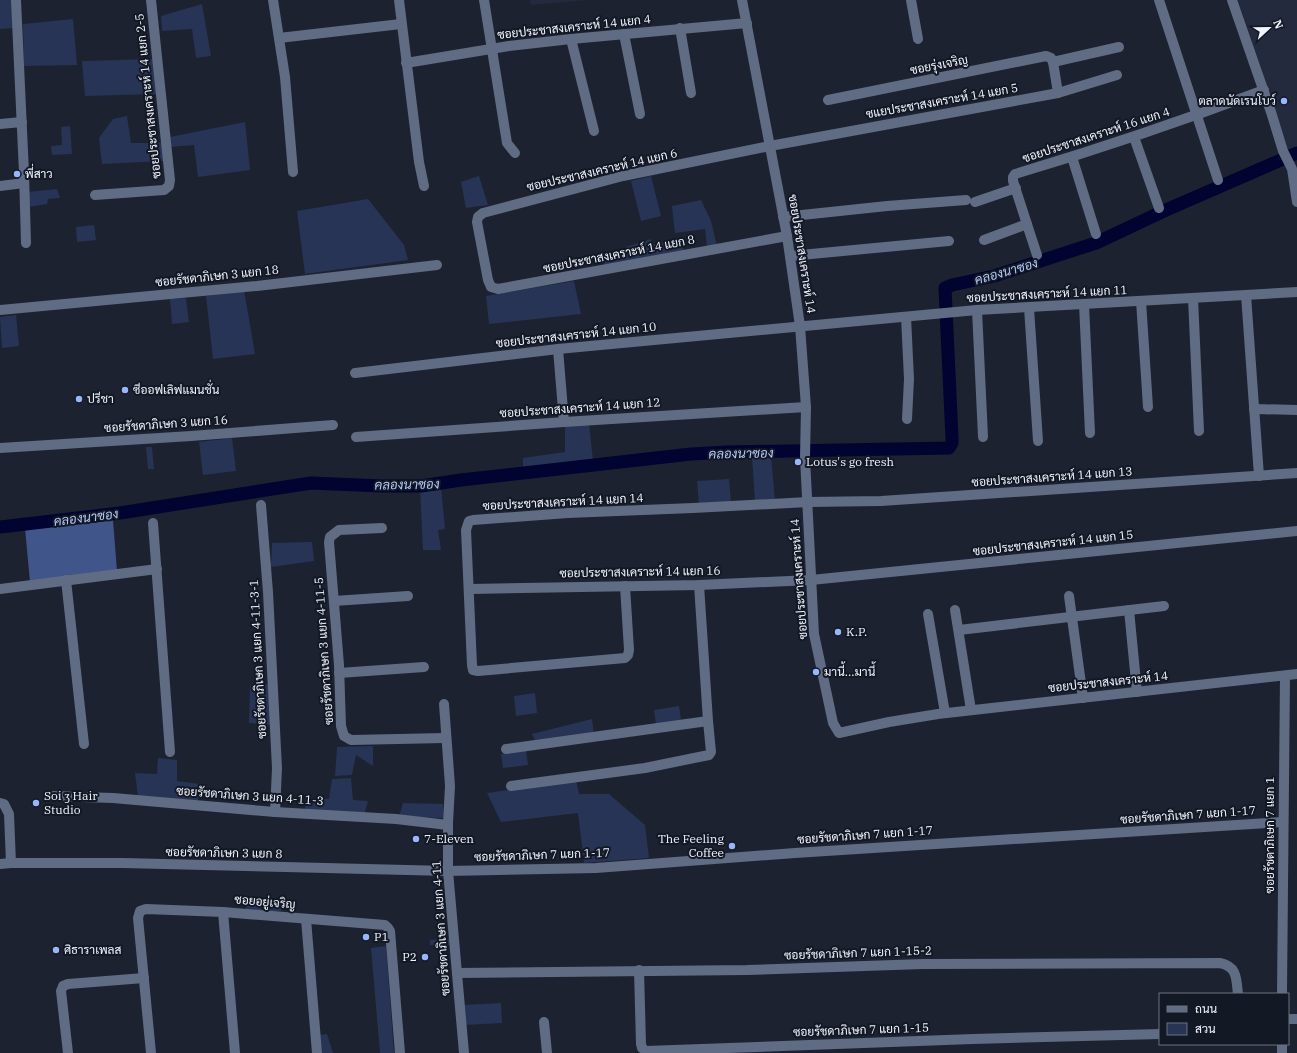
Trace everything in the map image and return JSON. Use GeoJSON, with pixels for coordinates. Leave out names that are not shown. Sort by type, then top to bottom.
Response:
{"type":"FeatureCollection","features":[{"type":"Feature","properties":{"kind":"street"},"geometry":{"type":"LineString","coordinates":[[16,0],[26,243]]}},
{"type":"Feature","properties":{"kind":"street","name":"ซอยประชาสงเคราะห์ 14 แยก 2-5"},"geometry":{"type":"LineString","coordinates":[[95,195],[164,190],[169,186],[170,180],[151,0]]}},
{"type":"Feature","properties":{"kind":"street"},"geometry":{"type":"LineString","coordinates":[[273,0],[285,77],[293,172]]}},
{"type":"Feature","properties":{"kind":"street"},"geometry":{"type":"LineString","coordinates":[[399,0],[419,162],[424,186]]}},
{"type":"Feature","properties":{"kind":"street"},"geometry":{"type":"LineString","coordinates":[[484,0],[507,143],[515,153]]}},
{"type":"Feature","properties":{"kind":"street","name":"ซอยประชาสงเคราะห์ 14"},"geometry":{"type":"LineString","coordinates":[[742,0],[784,217],[800,326],[806,407],[805,458],[814,634],[833,723],[839,733],[889,722],[945,713],[1297,674]]}},
{"type":"Feature","properties":{"kind":"street"},"geometry":{"type":"LineString","coordinates":[[911,0],[918,39]]}},
{"type":"Feature","properties":{"kind":"street"},"geometry":{"type":"LineString","coordinates":[[1159,0],[1218,180]]}},
{"type":"Feature","properties":{"kind":"street"},"geometry":{"type":"LineString","coordinates":[[1232,0],[1264,90],[1283,151],[1292,169],[1297,202]]}},
{"type":"Feature","properties":{"kind":"street","name":"ซอยประชาสงเคราะห์ 14 แยก 4"},"geometry":{"type":"LineString","coordinates":[[406,63],[491,49],[571,39],[747,23]]}},
{"type":"Feature","properties":{"kind":"street"},"geometry":{"type":"LineString","coordinates":[[279,38],[401,24]]}},
{"type":"Feature","properties":{"kind":"street"},"geometry":{"type":"LineString","coordinates":[[680,28],[691,93]]}},
{"type":"Feature","properties":{"kind":"street"},"geometry":{"type":"LineString","coordinates":[[624,34],[640,114]]}},
{"type":"Feature","properties":{"kind":"street"},"geometry":{"type":"LineString","coordinates":[[571,39],[594,131]]}},
{"type":"Feature","properties":{"kind":"street","name":"ซอยรุ่งเจริญ"},"geometry":{"type":"LineString","coordinates":[[828,100],[1046,56],[1051,58],[1053,62],[1119,47]]}},
{"type":"Feature","properties":{"kind":"street"},"geometry":{"type":"LineString","coordinates":[[1053,62],[1058,92]]}},
{"type":"Feature","properties":{"kind":"street","name":"ซแยประชาสงเคราะห์ 14 แยก 5"},"geometry":{"type":"LineString","coordinates":[[770,146],[1058,92],[1117,75]]}},
{"type":"Feature","properties":{"kind":"street","name":"ซอยประชาสงเคราะห์ 16 แยก 4"},"geometry":{"type":"LineString","coordinates":[[1016,188],[1013,178],[1016,174],[1196,116],[1264,90]]}},
{"type":"Feature","properties":{"kind":"street"},"geometry":{"type":"LineString","coordinates":[[0,124],[22,122]]}},
{"type":"Feature","properties":{"kind":"street"},"geometry":{"type":"LineString","coordinates":[[1134,137],[1159,208]]}},
{"type":"Feature","properties":{"kind":"street","name":"ซอยประชาสงเคราะห์ 14 แยก 6"},"geometry":{"type":"LineString","coordinates":[[483,252],[477,222],[478,217],[483,212],[623,176],[770,146]]}},
{"type":"Feature","properties":{"kind":"street"},"geometry":{"type":"LineString","coordinates":[[1072,157],[1096,234]]}},
{"type":"Feature","properties":{"kind":"street"},"geometry":{"type":"LineString","coordinates":[[0,186],[24,183]]}},
{"type":"Feature","properties":{"kind":"street"},"geometry":{"type":"LineString","coordinates":[[784,217],[970,201],[1016,188],[1037,255]]}},
{"type":"Feature","properties":{"kind":"street"},"geometry":{"type":"LineString","coordinates":[[984,240],[1028,224]]}},
{"type":"Feature","properties":{"kind":"street","name":"ซอยประชาสงเคราะห์ 14 แยก 8"},"geometry":{"type":"LineString","coordinates":[[483,252],[488,280],[491,287],[498,290],[787,236]]}},
{"type":"Feature","properties":{"kind":"street"},"geometry":{"type":"LineString","coordinates":[[790,256],[949,241]]}},
{"type":"Feature","properties":{"kind":"street","name":"ซอยรัชดาภิเษก 3 แยก 18"},"geometry":{"type":"LineString","coordinates":[[0,310],[257,286],[437,265]]}},
{"type":"Feature","properties":{"kind":"street","name":"ซอยประชาสงเคราะห์ 14 แยก 11"},"geometry":{"type":"LineString","coordinates":[[800,326],[977,310],[1297,292]]}},
{"type":"Feature","properties":{"kind":"street"},"geometry":{"type":"LineString","coordinates":[[1246,295],[1259,476]]}},
{"type":"Feature","properties":{"kind":"street"},"geometry":{"type":"LineString","coordinates":[[1193,298],[1200,431]]}},
{"type":"Feature","properties":{"kind":"street"},"geometry":{"type":"LineString","coordinates":[[1141,301],[1148,407]]}},
{"type":"Feature","properties":{"kind":"street"},"geometry":{"type":"LineString","coordinates":[[1084,304],[1090,433]]}},
{"type":"Feature","properties":{"kind":"street"},"geometry":{"type":"LineString","coordinates":[[1029,308],[1038,440]]}},
{"type":"Feature","properties":{"kind":"street"},"geometry":{"type":"LineString","coordinates":[[977,310],[983,437]]}},
{"type":"Feature","properties":{"kind":"street"},"geometry":{"type":"LineString","coordinates":[[906,317],[909,379],[907,419]]}},
{"type":"Feature","properties":{"kind":"street","name":"ซอยประชาสงเคราะห์ 14 แยก 10"},"geometry":{"type":"LineString","coordinates":[[355,373],[558,349],[800,326]]}},
{"type":"Feature","properties":{"kind":"street"},"geometry":{"type":"LineString","coordinates":[[558,349],[564,422]]}},
{"type":"Feature","properties":{"kind":"street","name":"ซอยประชาสงเคราะห์ 14 แยก 12"},"geometry":{"type":"LineString","coordinates":[[356,437],[806,407]]}},
{"type":"Feature","properties":{"kind":"street"},"geometry":{"type":"LineString","coordinates":[[1254,409],[1297,410]]}},
{"type":"Feature","properties":{"kind":"street","name":"ซอยรัชดาภิเษก 3 แยก 16"},"geometry":{"type":"LineString","coordinates":[[0,448],[191,436],[333,424]]}},
{"type":"Feature","properties":{"kind":"street","name":"ซอยประชาสงเคราะห์ 14 แยก 13"},"geometry":{"type":"LineString","coordinates":[[808,502],[881,501],[1297,473]]}},
{"type":"Feature","properties":{"kind":"street","name":"ซอยประชาสงเคราะห์ 14 แยก 14"},"geometry":{"type":"LineString","coordinates":[[625,586],[629,650],[628,655],[625,658],[478,671],[473,670],[466,530],[469,521],[571,513],[808,502]]}},
{"type":"Feature","properties":{"kind":"street","name":"ซอยรัชดาภิเษก 3 แยก 4-11-3-1"},"geometry":{"type":"LineString","coordinates":[[260,505],[268,592],[277,768],[275,812]]}},
{"type":"Feature","properties":{"kind":"street"},"geometry":{"type":"LineString","coordinates":[[153,523],[170,752]]}},
{"type":"Feature","properties":{"kind":"street","name":"ซอยรัชดาภิเษก 3 แยก 4-11-5"},"geometry":{"type":"LineString","coordinates":[[382,528],[340,530],[332,535],[329,542],[339,673],[341,726],[344,736],[348,739],[445,738]]}},
{"type":"Feature","properties":{"kind":"street","name":"ซอยประชาสงเคราะห์ 14 แยก 15"},"geometry":{"type":"LineString","coordinates":[[811,580],[1297,531]]}},
{"type":"Feature","properties":{"kind":"street"},"geometry":{"type":"LineString","coordinates":[[0,589],[157,569]]}},
{"type":"Feature","properties":{"kind":"street"},"geometry":{"type":"LineString","coordinates":[[66,580],[84,744]]}},
{"type":"Feature","properties":{"kind":"street","name":"ซอยประชาสงเคราะห์ 14 แยก 16"},"geometry":{"type":"LineString","coordinates":[[470,589],[699,585],[811,580]]}},
{"type":"Feature","properties":{"kind":"street"},"geometry":{"type":"LineString","coordinates":[[511,786],[645,768],[709,755],[711,752],[699,585]]}},
{"type":"Feature","properties":{"kind":"street"},"geometry":{"type":"LineString","coordinates":[[334,601],[408,596]]}},
{"type":"Feature","properties":{"kind":"street"},"geometry":{"type":"LineString","coordinates":[[1069,596],[1083,698]]}},
{"type":"Feature","properties":{"kind":"street"},"geometry":{"type":"LineString","coordinates":[[959,630],[1164,606]]}},
{"type":"Feature","properties":{"kind":"street"},"geometry":{"type":"LineString","coordinates":[[955,610],[971,710]]}},
{"type":"Feature","properties":{"kind":"street"},"geometry":{"type":"LineString","coordinates":[[1129,610],[1137,692]]}},
{"type":"Feature","properties":{"kind":"street"},"geometry":{"type":"LineString","coordinates":[[928,614],[945,713]]}},
{"type":"Feature","properties":{"kind":"street"},"geometry":{"type":"LineString","coordinates":[[339,673],[424,667]]}},
{"type":"Feature","properties":{"kind":"street","name":"ซอยรัชดาภิเษก 7 แยก 1"},"geometry":{"type":"LineString","coordinates":[[1282,993],[1284,676]]}},
{"type":"Feature","properties":{"kind":"street","name":"ซอยรัชดาภิเษก 3 แยก 4-11"},"geometry":{"type":"LineString","coordinates":[[444,704],[445,738],[450,786],[448,871],[464,1053]]}},
{"type":"Feature","properties":{"kind":"street"},"geometry":{"type":"LineString","coordinates":[[506,749],[708,720]]}},
{"type":"Feature","properties":{"kind":"street","name":"ซอยรัชดาภิเษก 3 แยก 4-11-3"},"geometry":{"type":"LineString","coordinates":[[51,796],[113,798],[275,812],[396,819],[448,825]]}},
{"type":"Feature","properties":{"kind":"street"},"geometry":{"type":"LineString","coordinates":[[0,803],[4,804],[9,814],[11,863]]}},
{"type":"Feature","properties":{"kind":"street","name":"ซอยรัชดาภิเษก 7 แยก 1-17"},"geometry":{"type":"LineString","coordinates":[[448,871],[596,868],[795,853],[1282,822]]}},
{"type":"Feature","properties":{"kind":"street","name":"ซอยรัชดาภิเษก 3 แยก 8"},"geometry":{"type":"LineString","coordinates":[[0,864],[123,863],[448,871]]}},
{"type":"Feature","properties":{"kind":"street","name":"ซอยอยู่เจริญ"},"geometry":{"type":"LineString","coordinates":[[144,978],[138,918],[140,911],[146,909],[223,912],[381,925],[388,928],[390,931],[400,1053]]}},
{"type":"Feature","properties":{"kind":"street"},"geometry":{"type":"LineString","coordinates":[[223,912],[234,1053]]}},
{"type":"Feature","properties":{"kind":"street"},"geometry":{"type":"LineString","coordinates":[[306,919],[317,1053]]}},
{"type":"Feature","properties":{"kind":"street","name":"ซอยรัชดาภิเษก 7 แยก 1-15-2"},"geometry":{"type":"LineString","coordinates":[[457,973],[747,970],[923,964],[1220,963],[1228,965],[1235,973],[1238,993]]}},
{"type":"Feature","properties":{"kind":"street","name":"ซอยรัชดาภิเษก 7 แยก 1-15"},"geometry":{"type":"LineString","coordinates":[[639,970],[641,1044],[642,1048],[646,1051],[1159,1034]]}},
{"type":"Feature","properties":{"kind":"street"},"geometry":{"type":"LineString","coordinates":[[68,1053],[61,991],[63,986],[68,984],[144,978],[151,1053]]}},
{"type":"Feature","properties":{"kind":"street"},"geometry":{"type":"LineString","coordinates":[[544,1022],[547,1053]]}},
{"type":"Feature","properties":{"kind":"shaded area"},"geometry":{"type":"Polygon","coordinates":[[[530,0],[588,0],[531,5],[530,0]]]}},
{"type":"Feature","properties":{"kind":"shaded area","name":"ตลาดนัดเรนโบว์"},"geometry":{"type":"Polygon","coordinates":[[[1238,0],[1297,0],[1297,149],[1289,152],[1238,0]]]}},
{"type":"Feature","properties":{"kind":"shaded area"},"geometry":{"type":"Polygon","coordinates":[[[113,520],[117,571],[30,582],[25,528],[113,520]]]}},
{"type":"Feature","properties":{"kind":"green space"},"geometry":{"type":"Polygon","coordinates":[[[0,0],[13,0],[15,28],[0,29],[0,0]]]}},
{"type":"Feature","properties":{"kind":"green space"},"geometry":{"type":"Polygon","coordinates":[[[202,4],[211,56],[196,58],[192,29],[162,31],[161,16],[202,4]]]}},
{"type":"Feature","properties":{"kind":"green space"},"geometry":{"type":"Polygon","coordinates":[[[73,19],[77,65],[24,66],[23,24],[73,19]]]}},
{"type":"Feature","properties":{"kind":"green space"},"geometry":{"type":"Polygon","coordinates":[[[155,59],[157,94],[85,96],[82,61],[155,59]]]}},
{"type":"Feature","properties":{"kind":"green space"},"geometry":{"type":"Polygon","coordinates":[[[127,116],[131,143],[162,143],[164,161],[102,164],[99,138],[113,119],[127,116]]]}},
{"type":"Feature","properties":{"kind":"green space"},"geometry":{"type":"Polygon","coordinates":[[[245,122],[250,170],[198,177],[194,145],[170,147],[170,137],[245,122]]]}},
{"type":"Feature","properties":{"kind":"green space"},"geometry":{"type":"Polygon","coordinates":[[[70,126],[72,154],[52,155],[51,146],[62,145],[61,127],[70,126]]]}},
{"type":"Feature","properties":{"kind":"green space"},"geometry":{"type":"Polygon","coordinates":[[[479,176],[488,205],[466,208],[461,182],[479,176]]]}},
{"type":"Feature","properties":{"kind":"green space"},"geometry":{"type":"Polygon","coordinates":[[[651,176],[661,216],[641,221],[631,181],[651,176]]]}},
{"type":"Feature","properties":{"kind":"green space"},"geometry":{"type":"Polygon","coordinates":[[[57,189],[60,198],[48,199],[47,204],[28,207],[27,192],[57,189]]]}},
{"type":"Feature","properties":{"kind":"green space"},"geometry":{"type":"Polygon","coordinates":[[[368,199],[404,245],[408,260],[305,274],[297,211],[368,199]]]}},
{"type":"Feature","properties":{"kind":"green space"},"geometry":{"type":"Polygon","coordinates":[[[701,200],[711,221],[717,246],[707,247],[705,229],[675,233],[672,206],[701,200]]]}},
{"type":"Feature","properties":{"kind":"green space"},"geometry":{"type":"Polygon","coordinates":[[[94,225],[96,240],[77,242],[76,227],[94,225]]]}},
{"type":"Feature","properties":{"kind":"green space"},"geometry":{"type":"Polygon","coordinates":[[[681,237],[684,252],[605,268],[603,257],[627,252],[626,247],[651,239],[652,245],[681,237]]]}},
{"type":"Feature","properties":{"kind":"green space"},"geometry":{"type":"Polygon","coordinates":[[[574,281],[581,314],[489,324],[486,296],[574,281]]]}},
{"type":"Feature","properties":{"kind":"green space"},"geometry":{"type":"Polygon","coordinates":[[[244,290],[255,354],[213,359],[206,296],[244,290]]]}},
{"type":"Feature","properties":{"kind":"green space"},"geometry":{"type":"Polygon","coordinates":[[[186,298],[189,322],[172,324],[170,299],[186,298]]]}},
{"type":"Feature","properties":{"kind":"green space"},"geometry":{"type":"Polygon","coordinates":[[[16,315],[19,346],[2,348],[0,317],[16,315]]]}},
{"type":"Feature","properties":{"kind":"green space"},"geometry":{"type":"Polygon","coordinates":[[[589,423],[593,461],[523,469],[523,458],[565,452],[565,426],[589,423]]]}},
{"type":"Feature","properties":{"kind":"green space"},"geometry":{"type":"Polygon","coordinates":[[[232,438],[236,471],[203,475],[199,442],[232,438]]]}},
{"type":"Feature","properties":{"kind":"green space"},"geometry":{"type":"Polygon","coordinates":[[[146,447],[152,447],[154,469],[148,469],[146,447]]]}},
{"type":"Feature","properties":{"kind":"green space"},"geometry":{"type":"Polygon","coordinates":[[[771,455],[775,501],[755,503],[752,457],[771,455]]]}},
{"type":"Feature","properties":{"kind":"green space"},"geometry":{"type":"Polygon","coordinates":[[[729,479],[731,502],[699,504],[697,481],[729,479]]]}},
{"type":"Feature","properties":{"kind":"green space"},"geometry":{"type":"Polygon","coordinates":[[[441,487],[445,529],[438,530],[441,550],[423,550],[420,489],[441,487]]]}},
{"type":"Feature","properties":{"kind":"green space"},"geometry":{"type":"Polygon","coordinates":[[[312,542],[314,561],[271,567],[272,543],[312,542]]]}},
{"type":"Feature","properties":{"kind":"green space"},"geometry":{"type":"Polygon","coordinates":[[[268,684],[272,725],[249,723],[250,686],[268,684]]]}},
{"type":"Feature","properties":{"kind":"green space"},"geometry":{"type":"Polygon","coordinates":[[[535,693],[537,713],[516,716],[514,696],[535,693]]]}},
{"type":"Feature","properties":{"kind":"green space"},"geometry":{"type":"Polygon","coordinates":[[[679,706],[681,720],[656,724],[654,710],[679,706]]]}},
{"type":"Feature","properties":{"kind":"green space"},"geometry":{"type":"Polygon","coordinates":[[[592,719],[594,734],[535,740],[532,734],[592,719]]]}},
{"type":"Feature","properties":{"kind":"green space"},"geometry":{"type":"Polygon","coordinates":[[[373,746],[373,766],[356,755],[352,775],[335,776],[337,747],[373,746]]]}},
{"type":"Feature","properties":{"kind":"green space"},"geometry":{"type":"Polygon","coordinates":[[[526,750],[528,765],[503,768],[501,754],[526,750]]]}},
{"type":"Feature","properties":{"kind":"green space"},"geometry":{"type":"Polygon","coordinates":[[[158,758],[177,760],[177,781],[199,784],[198,801],[138,797],[135,773],[157,774],[158,758]]]}},
{"type":"Feature","properties":{"kind":"green space"},"geometry":{"type":"Polygon","coordinates":[[[351,778],[353,800],[368,801],[364,815],[305,809],[306,798],[329,799],[332,779],[351,778]]]}},
{"type":"Feature","properties":{"kind":"green space"},"geometry":{"type":"Polygon","coordinates":[[[576,780],[579,794],[609,794],[645,825],[649,858],[584,863],[578,813],[501,822],[487,793],[576,780]]]}},
{"type":"Feature","properties":{"kind":"green space"},"geometry":{"type":"Polygon","coordinates":[[[403,803],[443,804],[444,818],[399,817],[403,803]]]}},
{"type":"Feature","properties":{"kind":"green space"},"geometry":{"type":"Polygon","coordinates":[[[246,898],[262,899],[261,910],[246,910],[246,898]]]}},
{"type":"Feature","properties":{"kind":"green space"},"geometry":{"type":"Polygon","coordinates":[[[266,899],[282,899],[281,911],[265,911],[266,899]]]}},
{"type":"Feature","properties":{"kind":"green space"},"geometry":{"type":"Polygon","coordinates":[[[449,939],[449,945],[430,945],[430,940],[449,939]]]}},
{"type":"Feature","properties":{"kind":"green space"},"geometry":{"type":"Polygon","coordinates":[[[386,946],[394,1053],[380,1053],[371,948],[386,946]]]}},
{"type":"Feature","properties":{"kind":"green space"},"geometry":{"type":"Polygon","coordinates":[[[501,1003],[502,1023],[464,1025],[463,1005],[501,1003]]]}},
{"type":"Feature","properties":{"kind":"green space"},"geometry":{"type":"Polygon","coordinates":[[[327,1034],[333,1053],[322,1053],[320,1035],[327,1034]]]}},
{"type":"Feature","properties":{"kind":"waterway","name":"คลองนาซอง"},"geometry":{"type":"LineString","coordinates":[[0,527],[120,513],[311,483],[421,486],[461,480],[691,454],[949,448],[952,443],[952,438],[945,288],[952,285],[994,276],[1096,243],[1166,210],[1297,153]]}},
{"type":"Feature","properties":{"kind":"place","name":"ตลาดนัดเรนโบว์"},"geometry":{"type":"Point","coordinates":[1284,101]}},
{"type":"Feature","properties":{"kind":"place","name":"พี่สาว"},"geometry":{"type":"Point","coordinates":[17,174]}},
{"type":"Feature","properties":{"kind":"place","name":"ซีออฟเลิฟแมนชั่น"},"geometry":{"type":"Point","coordinates":[125,390]}},
{"type":"Feature","properties":{"kind":"place","name":"ปรีชา"},"geometry":{"type":"Point","coordinates":[79,399]}},
{"type":"Feature","properties":{"kind":"place","name":"Lotus's go fresh"},"geometry":{"type":"Point","coordinates":[798,462]}},
{"type":"Feature","properties":{"kind":"place","name":"K.P."},"geometry":{"type":"Point","coordinates":[838,632]}},
{"type":"Feature","properties":{"kind":"place","name":"มานี้...มานี้"},"geometry":{"type":"Point","coordinates":[816,672]}},
{"type":"Feature","properties":{"kind":"place","name":"Soi ʒ Hair Studio"},"geometry":{"type":"Point","coordinates":[36,803]}},
{"type":"Feature","properties":{"kind":"place","name":"7-Eleven"},"geometry":{"type":"Point","coordinates":[416,839]}},
{"type":"Feature","properties":{"kind":"place","name":"The Feeling Coffee"},"geometry":{"type":"Point","coordinates":[732,846]}},
{"type":"Feature","properties":{"kind":"place","name":"P1"},"geometry":{"type":"Point","coordinates":[366,937]}},
{"type":"Feature","properties":{"kind":"place","name":"ศิธาราเพลส"},"geometry":{"type":"Point","coordinates":[56,950]}},
{"type":"Feature","properties":{"kind":"place","name":"P2"},"geometry":{"type":"Point","coordinates":[425,957]}}]}
